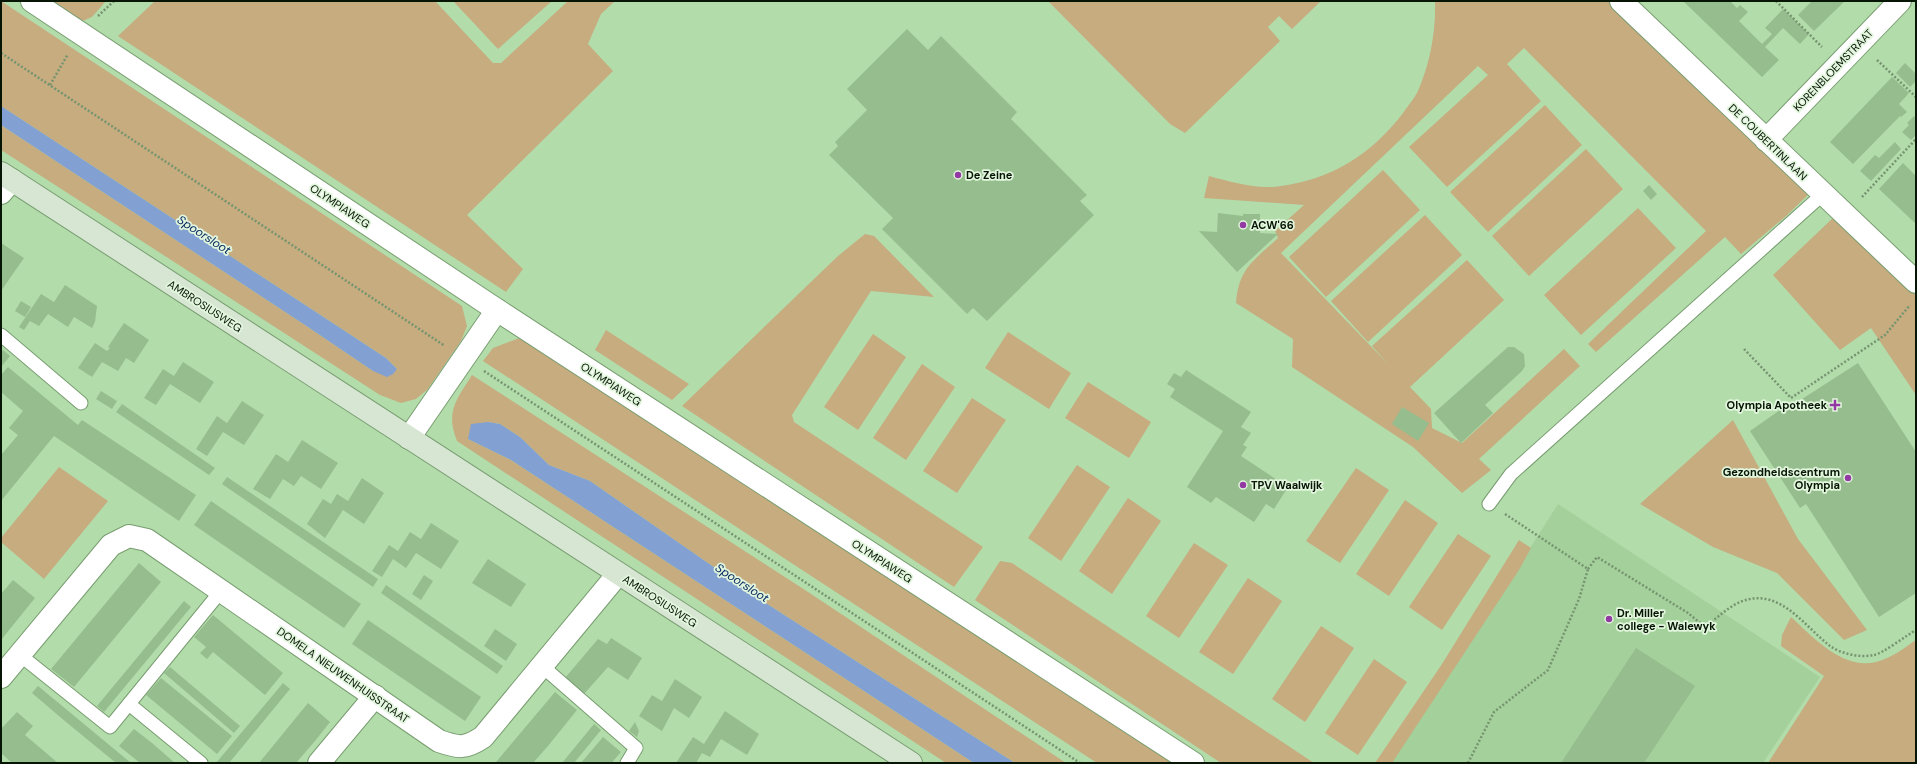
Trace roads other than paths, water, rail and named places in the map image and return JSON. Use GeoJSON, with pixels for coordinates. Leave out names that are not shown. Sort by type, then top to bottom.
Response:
{"type":"FeatureCollection","features":[{"type":"Feature","properties":{"kind":"main road","name":"AMBROSIUSWEG"},"geometry":{"type":"LineString","coordinates":[[5,182],[409,438],[911,763]]}},
{"type":"Feature","properties":{"kind":"street","name":"OLYMPIAWEG"},"geometry":{"type":"LineString","coordinates":[[32,1],[496,310],[1193,763]]}},
{"type":"Feature","properties":{"kind":"street","name":"DE COUBERTINLAAN"},"geometry":{"type":"LineString","coordinates":[[1621,1],[1916,282]]}},
{"type":"Feature","properties":{"kind":"street","name":"KORENBLOEMSTRAAT"},"geometry":{"type":"LineString","coordinates":[[1766,140],[1900,1]]}},
{"type":"Feature","properties":{"kind":"street"},"geometry":{"type":"LineString","coordinates":[[409,438],[496,310]]}},
{"type":"Feature","properties":{"kind":"street","name":"DOMELA NIEUWENHUISSTRAAT"},"geometry":{"type":"LineString","coordinates":[[20,655],[110,545],[129,536],[147,540],[439,741],[457,747],[470,746],[483,737],[618,574]]}},
{"type":"Feature","properties":{"kind":"street"},"geometry":{"type":"LineString","coordinates":[[1,677],[20,655]]}},
{"type":"Feature","properties":{"kind":"street"},"geometry":{"type":"LineString","coordinates":[[319,763],[375,696]]}},
{"type":"Feature","properties":{"kind":"lane"},"geometry":{"type":"LineString","coordinates":[[1489,504],[1511,474],[1823,194]]}},
{"type":"Feature","properties":{"kind":"lane"},"geometry":{"type":"LineString","coordinates":[[1,336],[81,403]]}},
{"type":"Feature","properties":{"kind":"lane"},"geometry":{"type":"LineString","coordinates":[[20,655],[110,727],[221,591]]}},
{"type":"Feature","properties":{"kind":"lane"},"geometry":{"type":"LineString","coordinates":[[542,666],[636,748],[627,763]]}},
{"type":"Feature","properties":{"kind":"lane"},"geometry":{"type":"LineString","coordinates":[[129,704],[201,763]]}},
{"type":"Feature","properties":{"kind":"water"},"geometry":{"type":"Polygon","coordinates":[[[1,106],[386,358],[397,369],[393,374],[387,377],[373,371],[1,125],[1,106]]]}},
{"type":"Feature","properties":{"kind":"water"},"geometry":{"type":"Polygon","coordinates":[[[488,422],[500,424],[520,437],[549,465],[590,481],[764,602],[1015,763],[974,763],[511,460],[468,439],[471,424],[488,422]]]}},
{"type":"Feature","properties":{"kind":"place","name":"De Zeine"},"geometry":{"type":"Point","coordinates":[958,175]}},
{"type":"Feature","properties":{"kind":"place","name":"ACW'66"},"geometry":{"type":"Point","coordinates":[1243,225]}},
{"type":"Feature","properties":{"kind":"place","name":"Olympia Apotheek"},"geometry":{"type":"Point","coordinates":[1835,405]}},
{"type":"Feature","properties":{"kind":"place","name":"Gezondheidscentrum Olympia"},"geometry":{"type":"Point","coordinates":[1848,478]}},
{"type":"Feature","properties":{"kind":"place","name":"TPV Waalwijk"},"geometry":{"type":"Point","coordinates":[1243,485]}},
{"type":"Feature","properties":{"kind":"place","name":"Dr. Miller college - Walewyk"},"geometry":{"type":"Point","coordinates":[1609,619]}},
{"type":"Feature","properties":{"kind":"water label","name":"Spoorsloot"},"geometry":{"type":"Point","coordinates":[204,235]}},
{"type":"Feature","properties":{"kind":"water label","name":"Spoorsloot"},"geometry":{"type":"Point","coordinates":[742,583]}}]}
